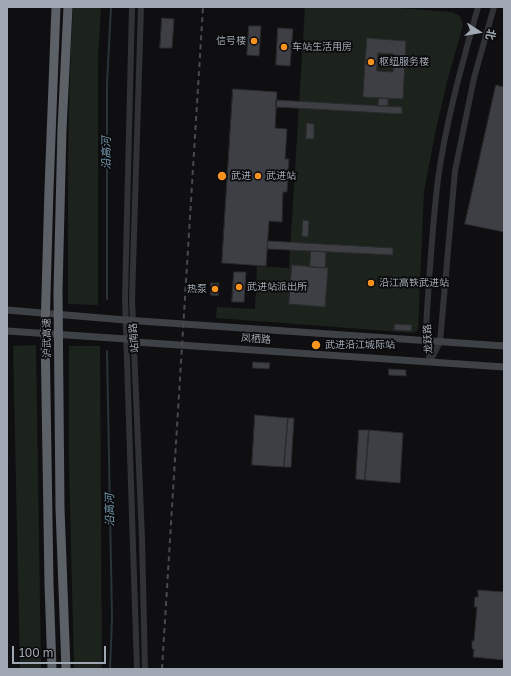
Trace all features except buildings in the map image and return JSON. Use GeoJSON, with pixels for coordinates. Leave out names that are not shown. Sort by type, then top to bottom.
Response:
{"type":"FeatureCollection","features":[{"type":"Feature","properties":{"kind":"highway","name":"沪武高速"},"geometry":{"type":"LineString","coordinates":[[52,669],[45,330],[48,189],[56,7]]}},
{"type":"Feature","properties":{"kind":"highway","name":"沪武高速"},"geometry":{"type":"LineString","coordinates":[[66,669],[60,508],[58,291],[62,129],[68,7]]}},
{"type":"Feature","properties":{"kind":"main road","name":"凤栖路"},"geometry":{"type":"LineString","coordinates":[[7,310],[504,346]]}},
{"type":"Feature","properties":{"kind":"main road","name":"凤栖路"},"geometry":{"type":"LineString","coordinates":[[7,331],[127,339],[135,342],[504,367]]}},
{"type":"Feature","properties":{"kind":"street","name":"站南路"},"geometry":{"type":"LineString","coordinates":[[132,7],[125,299],[135,342],[145,669]]}},
{"type":"Feature","properties":{"kind":"street","name":"站南路"},"geometry":{"type":"LineString","coordinates":[[137,669],[127,339],[141,7]]}},
{"type":"Feature","properties":{"kind":"street","name":"龙跃路"},"geometry":{"type":"LineString","coordinates":[[430,361],[426,340],[432,237],[438,178],[452,105],[478,7]]}},
{"type":"Feature","properties":{"kind":"street","name":"龙跃路"},"geometry":{"type":"LineString","coordinates":[[430,361],[440,342],[455,171],[474,78],[494,7]]}},
{"type":"Feature","properties":{"kind":"shaded area"},"geometry":{"type":"Polygon","coordinates":[[[73,7],[101,7],[98,58],[98,305],[68,304],[69,118],[73,7]]]}},
{"type":"Feature","properties":{"kind":"shaded area"},"geometry":{"type":"Polygon","coordinates":[[[305,7],[384,7],[452,12],[460,16],[463,25],[447,82],[424,192],[418,330],[414,333],[216,318],[217,307],[255,309],[257,266],[289,268],[305,7]]]}},
{"type":"Feature","properties":{"kind":"shaded area"},"geometry":{"type":"Polygon","coordinates":[[[36,345],[41,669],[20,669],[13,346],[36,345]]]}},
{"type":"Feature","properties":{"kind":"shaded area"},"geometry":{"type":"Polygon","coordinates":[[[69,346],[100,346],[102,669],[74,669],[69,464],[69,346]]]}},
{"type":"Feature","properties":{"kind":"waterway","name":"沿高河"},"geometry":{"type":"LineString","coordinates":[[107,299],[107,83],[111,7]]}},
{"type":"Feature","properties":{"kind":"waterway","name":"沿高河"},"geometry":{"type":"LineString","coordinates":[[107,351],[112,618],[110,669]]}},
{"type":"Feature","properties":{"kind":"railway"},"geometry":{"type":"LineString","coordinates":[[162,669],[203,7]]}},
{"type":"Feature","properties":{"kind":"place","name":"信号楼"},"geometry":{"type":"Point","coordinates":[254,41]}},
{"type":"Feature","properties":{"kind":"place","name":"车站生活用房"},"geometry":{"type":"Point","coordinates":[284,47]}},
{"type":"Feature","properties":{"kind":"place","name":"枢纽服务楼"},"geometry":{"type":"Point","coordinates":[371,62]}},
{"type":"Feature","properties":{"kind":"place","name":"武进"},"geometry":{"type":"Point","coordinates":[222,176]}},
{"type":"Feature","properties":{"kind":"place","name":"武进站"},"geometry":{"type":"Point","coordinates":[258,176]}},
{"type":"Feature","properties":{"kind":"place","name":"沿江高铁武进站"},"geometry":{"type":"Point","coordinates":[371,283]}},
{"type":"Feature","properties":{"kind":"place","name":"武进站派出所"},"geometry":{"type":"Point","coordinates":[239,287]}},
{"type":"Feature","properties":{"kind":"place","name":"热泵"},"geometry":{"type":"Point","coordinates":[215,289]}},
{"type":"Feature","properties":{"kind":"place","name":"武进沿江城际站"},"geometry":{"type":"Point","coordinates":[316,345]}}]}
